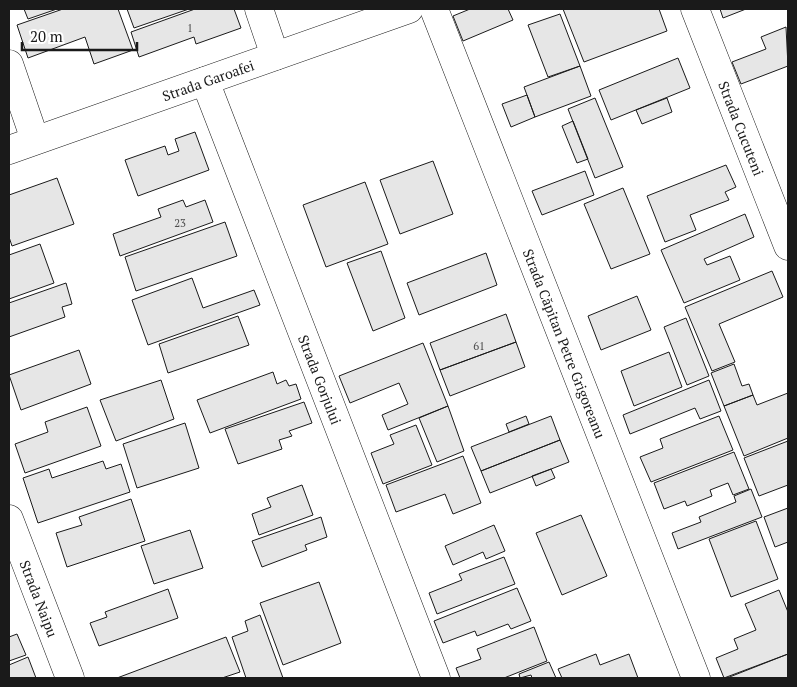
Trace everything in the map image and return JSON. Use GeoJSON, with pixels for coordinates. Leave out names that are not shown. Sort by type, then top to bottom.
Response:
{"type":"FeatureCollection","features":[{"type":"Feature","properties":{"kind":"street"},"geometry":{"type":"LineString","coordinates":[[259,9],[275,56]]}},
{"type":"Feature","properties":{"kind":"street","name":"Strada Garoafei"},"geometry":{"type":"LineString","coordinates":[[9,150],[409,9]]}},
{"type":"Feature","properties":{"kind":"street","name":"Strada Căpitan Petre Grigoreanu"},"geometry":{"type":"LineString","coordinates":[[434,9],[696,678]]}},
{"type":"Feature","properties":{"kind":"street","name":"Strada Cucuteni"},"geometry":{"type":"LineString","coordinates":[[695,9],[788,246]]}},
{"type":"Feature","properties":{"kind":"street"},"geometry":{"type":"LineString","coordinates":[[9,64],[36,140]]}},
{"type":"Feature","properties":{"kind":"street","name":"Strada Gorjului"},"geometry":{"type":"LineString","coordinates":[[205,81],[436,678]]}},
{"type":"Feature","properties":{"kind":"street","name":"Strada Naipu"},"geometry":{"type":"LineString","coordinates":[[9,519],[70,678]]}},
{"type":"Feature","properties":{"kind":"building"},"geometry":{"type":"Polygon","coordinates":[[[24,9],[57,9],[28,19],[24,9]]]}},
{"type":"Feature","properties":{"kind":"building"},"geometry":{"type":"Polygon","coordinates":[[[63,9],[118,9],[133,50],[94,64],[85,37],[28,58],[17,25],[63,9]]]}},
{"type":"Feature","properties":{"kind":"building"},"geometry":{"type":"Polygon","coordinates":[[[127,9],[189,9],[134,28],[127,9]]]}},
{"type":"Feature","properties":{"kind":"building"},"geometry":{"type":"Polygon","coordinates":[[[195,9],[234,9],[241,28],[196,44],[194,37],[139,57],[131,32],[195,9]]]}},
{"type":"Feature","properties":{"kind":"building"},"geometry":{"type":"Polygon","coordinates":[[[470,9],[508,9],[513,20],[463,41],[453,16],[470,9]]]}},
{"type":"Feature","properties":{"kind":"building"},"geometry":{"type":"Polygon","coordinates":[[[563,9],[659,9],[667,31],[584,62],[563,9]]]}},
{"type":"Feature","properties":{"kind":"building"},"geometry":{"type":"Polygon","coordinates":[[[720,9],[746,9],[723,18],[720,9]]]}},
{"type":"Feature","properties":{"kind":"building"},"geometry":{"type":"Polygon","coordinates":[[[560,14],[580,66],[548,77],[528,25],[560,14]]]}},
{"type":"Feature","properties":{"kind":"building"},"geometry":{"type":"Polygon","coordinates":[[[786,27],[788,66],[741,84],[732,62],[766,49],[761,37],[786,27]]]}},
{"type":"Feature","properties":{"kind":"building"},"geometry":{"type":"Polygon","coordinates":[[[678,58],[690,88],[611,120],[599,90],[678,58]]]}},
{"type":"Feature","properties":{"kind":"building"},"geometry":{"type":"Polygon","coordinates":[[[580,66],[591,96],[535,117],[524,87],[580,66]]]}},
{"type":"Feature","properties":{"kind":"building"},"geometry":{"type":"Polygon","coordinates":[[[527,95],[535,117],[511,127],[502,104],[527,95]]]}},
{"type":"Feature","properties":{"kind":"building"},"geometry":{"type":"Polygon","coordinates":[[[595,98],[623,167],[595,178],[568,109],[595,98]]]}},
{"type":"Feature","properties":{"kind":"building"},"geometry":{"type":"Polygon","coordinates":[[[667,98],[672,112],[642,124],[636,110],[667,98]]]}},
{"type":"Feature","properties":{"kind":"building"},"geometry":{"type":"Polygon","coordinates":[[[573,121],[588,159],[577,163],[562,126],[573,121]]]}},
{"type":"Feature","properties":{"kind":"building"},"geometry":{"type":"Polygon","coordinates":[[[195,132],[209,170],[138,196],[125,160],[165,146],[168,155],[179,151],[175,139],[195,132]]]}},
{"type":"Feature","properties":{"kind":"building"},"geometry":{"type":"Polygon","coordinates":[[[433,161],[453,214],[400,234],[380,180],[433,161]]]}},
{"type":"Feature","properties":{"kind":"building"},"geometry":{"type":"Polygon","coordinates":[[[726,165],[736,187],[725,192],[729,200],[690,215],[696,230],[665,242],[647,196],[726,165]]]}},
{"type":"Feature","properties":{"kind":"building"},"geometry":{"type":"Polygon","coordinates":[[[585,171],[594,195],[542,215],[532,191],[585,171]]]}},
{"type":"Feature","properties":{"kind":"building"},"geometry":{"type":"Polygon","coordinates":[[[57,178],[74,224],[12,246],[9,237],[9,195],[57,178]]]}},
{"type":"Feature","properties":{"kind":"building"},"geometry":{"type":"Polygon","coordinates":[[[365,182],[388,244],[326,267],[303,205],[365,182]]]}},
{"type":"Feature","properties":{"kind":"building"},"geometry":{"type":"Polygon","coordinates":[[[623,188],[650,254],[611,269],[584,204],[623,188]]]}},
{"type":"Feature","properties":{"kind":"building"},"geometry":{"type":"Polygon","coordinates":[[[183,200],[186,207],[205,200],[213,222],[120,256],[113,234],[161,217],[158,209],[183,200]]]}},
{"type":"Feature","properties":{"kind":"building"},"geometry":{"type":"Polygon","coordinates":[[[745,214],[754,237],[704,259],[707,265],[730,256],[740,280],[684,303],[661,250],[745,214]]]}},
{"type":"Feature","properties":{"kind":"building"},"geometry":{"type":"Polygon","coordinates":[[[225,222],[237,256],[136,291],[125,257],[225,222]]]}},
{"type":"Feature","properties":{"kind":"building"},"geometry":{"type":"Polygon","coordinates":[[[40,244],[54,283],[9,299],[9,255],[40,244]]]}},
{"type":"Feature","properties":{"kind":"building"},"geometry":{"type":"Polygon","coordinates":[[[381,251],[405,318],[373,331],[347,263],[381,251]]]}},
{"type":"Feature","properties":{"kind":"building"},"geometry":{"type":"Polygon","coordinates":[[[486,253],[497,285],[419,315],[407,283],[486,253]]]}},
{"type":"Feature","properties":{"kind":"building"},"geometry":{"type":"Polygon","coordinates":[[[772,271],[783,297],[719,324],[735,362],[712,371],[685,307],[772,271]]]}},
{"type":"Feature","properties":{"kind":"building"},"geometry":{"type":"Polygon","coordinates":[[[192,278],[203,308],[254,290],[260,305],[148,345],[132,300],[192,278]]]}},
{"type":"Feature","properties":{"kind":"building"},"geometry":{"type":"Polygon","coordinates":[[[66,283],[72,304],[62,307],[65,317],[9,337],[9,303],[66,283]]]}},
{"type":"Feature","properties":{"kind":"building"},"geometry":{"type":"Polygon","coordinates":[[[637,296],[651,330],[601,350],[588,316],[637,296]]]}},
{"type":"Feature","properties":{"kind":"building"},"geometry":{"type":"Polygon","coordinates":[[[506,314],[516,342],[440,370],[430,343],[506,314]]]}},
{"type":"Feature","properties":{"kind":"building"},"geometry":{"type":"Polygon","coordinates":[[[238,316],[249,345],[168,373],[159,344],[238,316]]]}},
{"type":"Feature","properties":{"kind":"building"},"geometry":{"type":"Polygon","coordinates":[[[686,318],[709,376],[687,385],[664,327],[686,318]]]}},
{"type":"Feature","properties":{"kind":"building"},"geometry":{"type":"Polygon","coordinates":[[[516,342],[525,367],[450,396],[440,370],[516,342]]]}},
{"type":"Feature","properties":{"kind":"building"},"geometry":{"type":"Polygon","coordinates":[[[423,343],[448,406],[388,430],[382,415],[408,404],[399,383],[350,403],[339,376],[423,343]]]}},
{"type":"Feature","properties":{"kind":"building"},"geometry":{"type":"Polygon","coordinates":[[[79,350],[91,384],[21,410],[9,375],[79,350]]]}},
{"type":"Feature","properties":{"kind":"building"},"geometry":{"type":"Polygon","coordinates":[[[669,352],[682,387],[634,406],[621,371],[669,352]]]}},
{"type":"Feature","properties":{"kind":"building"},"geometry":{"type":"Polygon","coordinates":[[[734,364],[742,386],[749,384],[753,395],[724,406],[711,373],[734,364]]]}},
{"type":"Feature","properties":{"kind":"building"},"geometry":{"type":"Polygon","coordinates":[[[273,372],[277,384],[286,380],[289,386],[296,384],[301,399],[210,433],[197,400],[273,372]]]}},
{"type":"Feature","properties":{"kind":"building"},"geometry":{"type":"Polygon","coordinates":[[[161,380],[174,419],[116,441],[100,400],[161,380]]]}},
{"type":"Feature","properties":{"kind":"building"},"geometry":{"type":"Polygon","coordinates":[[[709,380],[721,411],[700,419],[695,408],[630,434],[623,415],[709,380]]]}},
{"type":"Feature","properties":{"kind":"building"},"geometry":{"type":"Polygon","coordinates":[[[788,393],[788,438],[744,456],[724,406],[753,395],[757,405],[788,393]]]}},
{"type":"Feature","properties":{"kind":"building"},"geometry":{"type":"Polygon","coordinates":[[[304,402],[312,423],[289,431],[292,436],[279,440],[282,449],[238,464],[225,429],[304,402]]]}},
{"type":"Feature","properties":{"kind":"building"},"geometry":{"type":"Polygon","coordinates":[[[448,406],[464,451],[437,462],[419,418],[448,406]]]}},
{"type":"Feature","properties":{"kind":"building"},"geometry":{"type":"Polygon","coordinates":[[[87,407],[101,446],[25,473],[15,444],[48,432],[45,422],[87,407]]]}},
{"type":"Feature","properties":{"kind":"building"},"geometry":{"type":"Polygon","coordinates":[[[526,416],[529,424],[509,432],[506,424],[526,416]]]}},
{"type":"Feature","properties":{"kind":"building"},"geometry":{"type":"Polygon","coordinates":[[[551,416],[560,440],[481,471],[471,447],[551,416]]]}},
{"type":"Feature","properties":{"kind":"building"},"geometry":{"type":"Polygon","coordinates":[[[719,416],[733,450],[651,482],[640,457],[663,448],[660,439],[719,416]]]}},
{"type":"Feature","properties":{"kind":"building"},"geometry":{"type":"Polygon","coordinates":[[[185,423],[199,468],[137,488],[123,444],[185,423]]]}},
{"type":"Feature","properties":{"kind":"building"},"geometry":{"type":"Polygon","coordinates":[[[416,425],[432,465],[383,484],[371,453],[394,444],[390,435],[416,425]]]}},
{"type":"Feature","properties":{"kind":"building"},"geometry":{"type":"Polygon","coordinates":[[[560,440],[569,462],[490,493],[481,471],[560,440]]]}},
{"type":"Feature","properties":{"kind":"building"},"geometry":{"type":"Polygon","coordinates":[[[788,441],[788,485],[759,496],[744,458],[788,441]]]}},
{"type":"Feature","properties":{"kind":"building"},"geometry":{"type":"Polygon","coordinates":[[[734,452],[749,489],[733,495],[728,483],[710,490],[712,496],[687,506],[685,501],[664,509],[654,483],[734,452]]]}},
{"type":"Feature","properties":{"kind":"building"},"geometry":{"type":"Polygon","coordinates":[[[463,456],[481,503],[453,514],[445,494],[396,512],[386,485],[463,456]]]}},
{"type":"Feature","properties":{"kind":"building"},"geometry":{"type":"Polygon","coordinates":[[[103,461],[106,469],[121,464],[130,492],[38,523],[23,478],[49,469],[52,478],[103,461]]]}},
{"type":"Feature","properties":{"kind":"building"},"geometry":{"type":"Polygon","coordinates":[[[551,469],[555,478],[536,486],[532,476],[551,469]]]}},
{"type":"Feature","properties":{"kind":"building"},"geometry":{"type":"Polygon","coordinates":[[[302,485],[313,515],[259,535],[252,514],[271,507],[267,498],[302,485]]]}},
{"type":"Feature","properties":{"kind":"building"},"geometry":{"type":"Polygon","coordinates":[[[751,489],[762,517],[678,549],[672,533],[701,522],[699,517],[736,502],[734,496],[751,489]]]}},
{"type":"Feature","properties":{"kind":"building"},"geometry":{"type":"Polygon","coordinates":[[[131,499],[145,541],[67,567],[56,533],[82,525],[79,517],[131,499]]]}},
{"type":"Feature","properties":{"kind":"building"},"geometry":{"type":"Polygon","coordinates":[[[788,508],[788,542],[775,547],[764,517],[788,508]]]}},
{"type":"Feature","properties":{"kind":"building"},"geometry":{"type":"Polygon","coordinates":[[[581,515],[607,576],[562,595],[536,533],[581,515]]]}},
{"type":"Feature","properties":{"kind":"building"},"geometry":{"type":"Polygon","coordinates":[[[321,517],[327,537],[305,545],[307,550],[262,567],[252,541],[321,517]]]}},
{"type":"Feature","properties":{"kind":"building"},"geometry":{"type":"Polygon","coordinates":[[[756,521],[778,579],[731,597],[709,539],[756,521]]]}},
{"type":"Feature","properties":{"kind":"building"},"geometry":{"type":"Polygon","coordinates":[[[494,525],[505,551],[486,559],[483,552],[453,565],[445,546],[494,525]]]}},
{"type":"Feature","properties":{"kind":"building"},"geometry":{"type":"Polygon","coordinates":[[[190,530],[203,568],[154,584],[141,546],[190,530]]]}},
{"type":"Feature","properties":{"kind":"building"},"geometry":{"type":"Polygon","coordinates":[[[504,557],[515,584],[437,614],[429,593],[462,580],[459,574],[504,557]]]}},
{"type":"Feature","properties":{"kind":"building"},"geometry":{"type":"Polygon","coordinates":[[[319,582],[341,643],[283,665],[260,603],[319,582]]]}},
{"type":"Feature","properties":{"kind":"building"},"geometry":{"type":"Polygon","coordinates":[[[517,588],[531,621],[511,629],[508,624],[477,636],[475,631],[443,643],[434,621],[517,588]]]}},
{"type":"Feature","properties":{"kind":"building"},"geometry":{"type":"Polygon","coordinates":[[[168,589],[178,618],[99,646],[90,623],[107,617],[105,612],[168,589]]]}},
{"type":"Feature","properties":{"kind":"building"},"geometry":{"type":"Polygon","coordinates":[[[779,590],[788,612],[788,654],[724,678],[716,658],[738,649],[734,639],[756,630],[745,604],[779,590]]]}},
{"type":"Feature","properties":{"kind":"building"},"geometry":{"type":"Polygon","coordinates":[[[260,615],[283,678],[246,678],[232,637],[248,631],[245,621],[260,615]]]}},
{"type":"Feature","properties":{"kind":"building"},"geometry":{"type":"Polygon","coordinates":[[[534,627],[547,661],[504,678],[460,678],[456,668],[481,659],[477,649],[534,627]]]}},
{"type":"Feature","properties":{"kind":"building"},"geometry":{"type":"Polygon","coordinates":[[[17,634],[26,655],[9,661],[9,637],[17,634]]]}},
{"type":"Feature","properties":{"kind":"building"},"geometry":{"type":"Polygon","coordinates":[[[226,637],[240,672],[222,678],[117,678],[226,637]]]}},
{"type":"Feature","properties":{"kind":"building"},"geometry":{"type":"Polygon","coordinates":[[[596,654],[600,665],[629,654],[638,678],[562,678],[558,669],[596,654]]]}},
{"type":"Feature","properties":{"kind":"building"},"geometry":{"type":"Polygon","coordinates":[[[788,654],[788,678],[727,678],[788,654]]]}},
{"type":"Feature","properties":{"kind":"building"},"geometry":{"type":"Polygon","coordinates":[[[28,657],[36,678],[9,678],[9,665],[28,657]]]}},
{"type":"Feature","properties":{"kind":"building"},"geometry":{"type":"Polygon","coordinates":[[[549,662],[556,678],[532,678],[531,675],[520,678],[519,674],[549,662]]]}}]}
